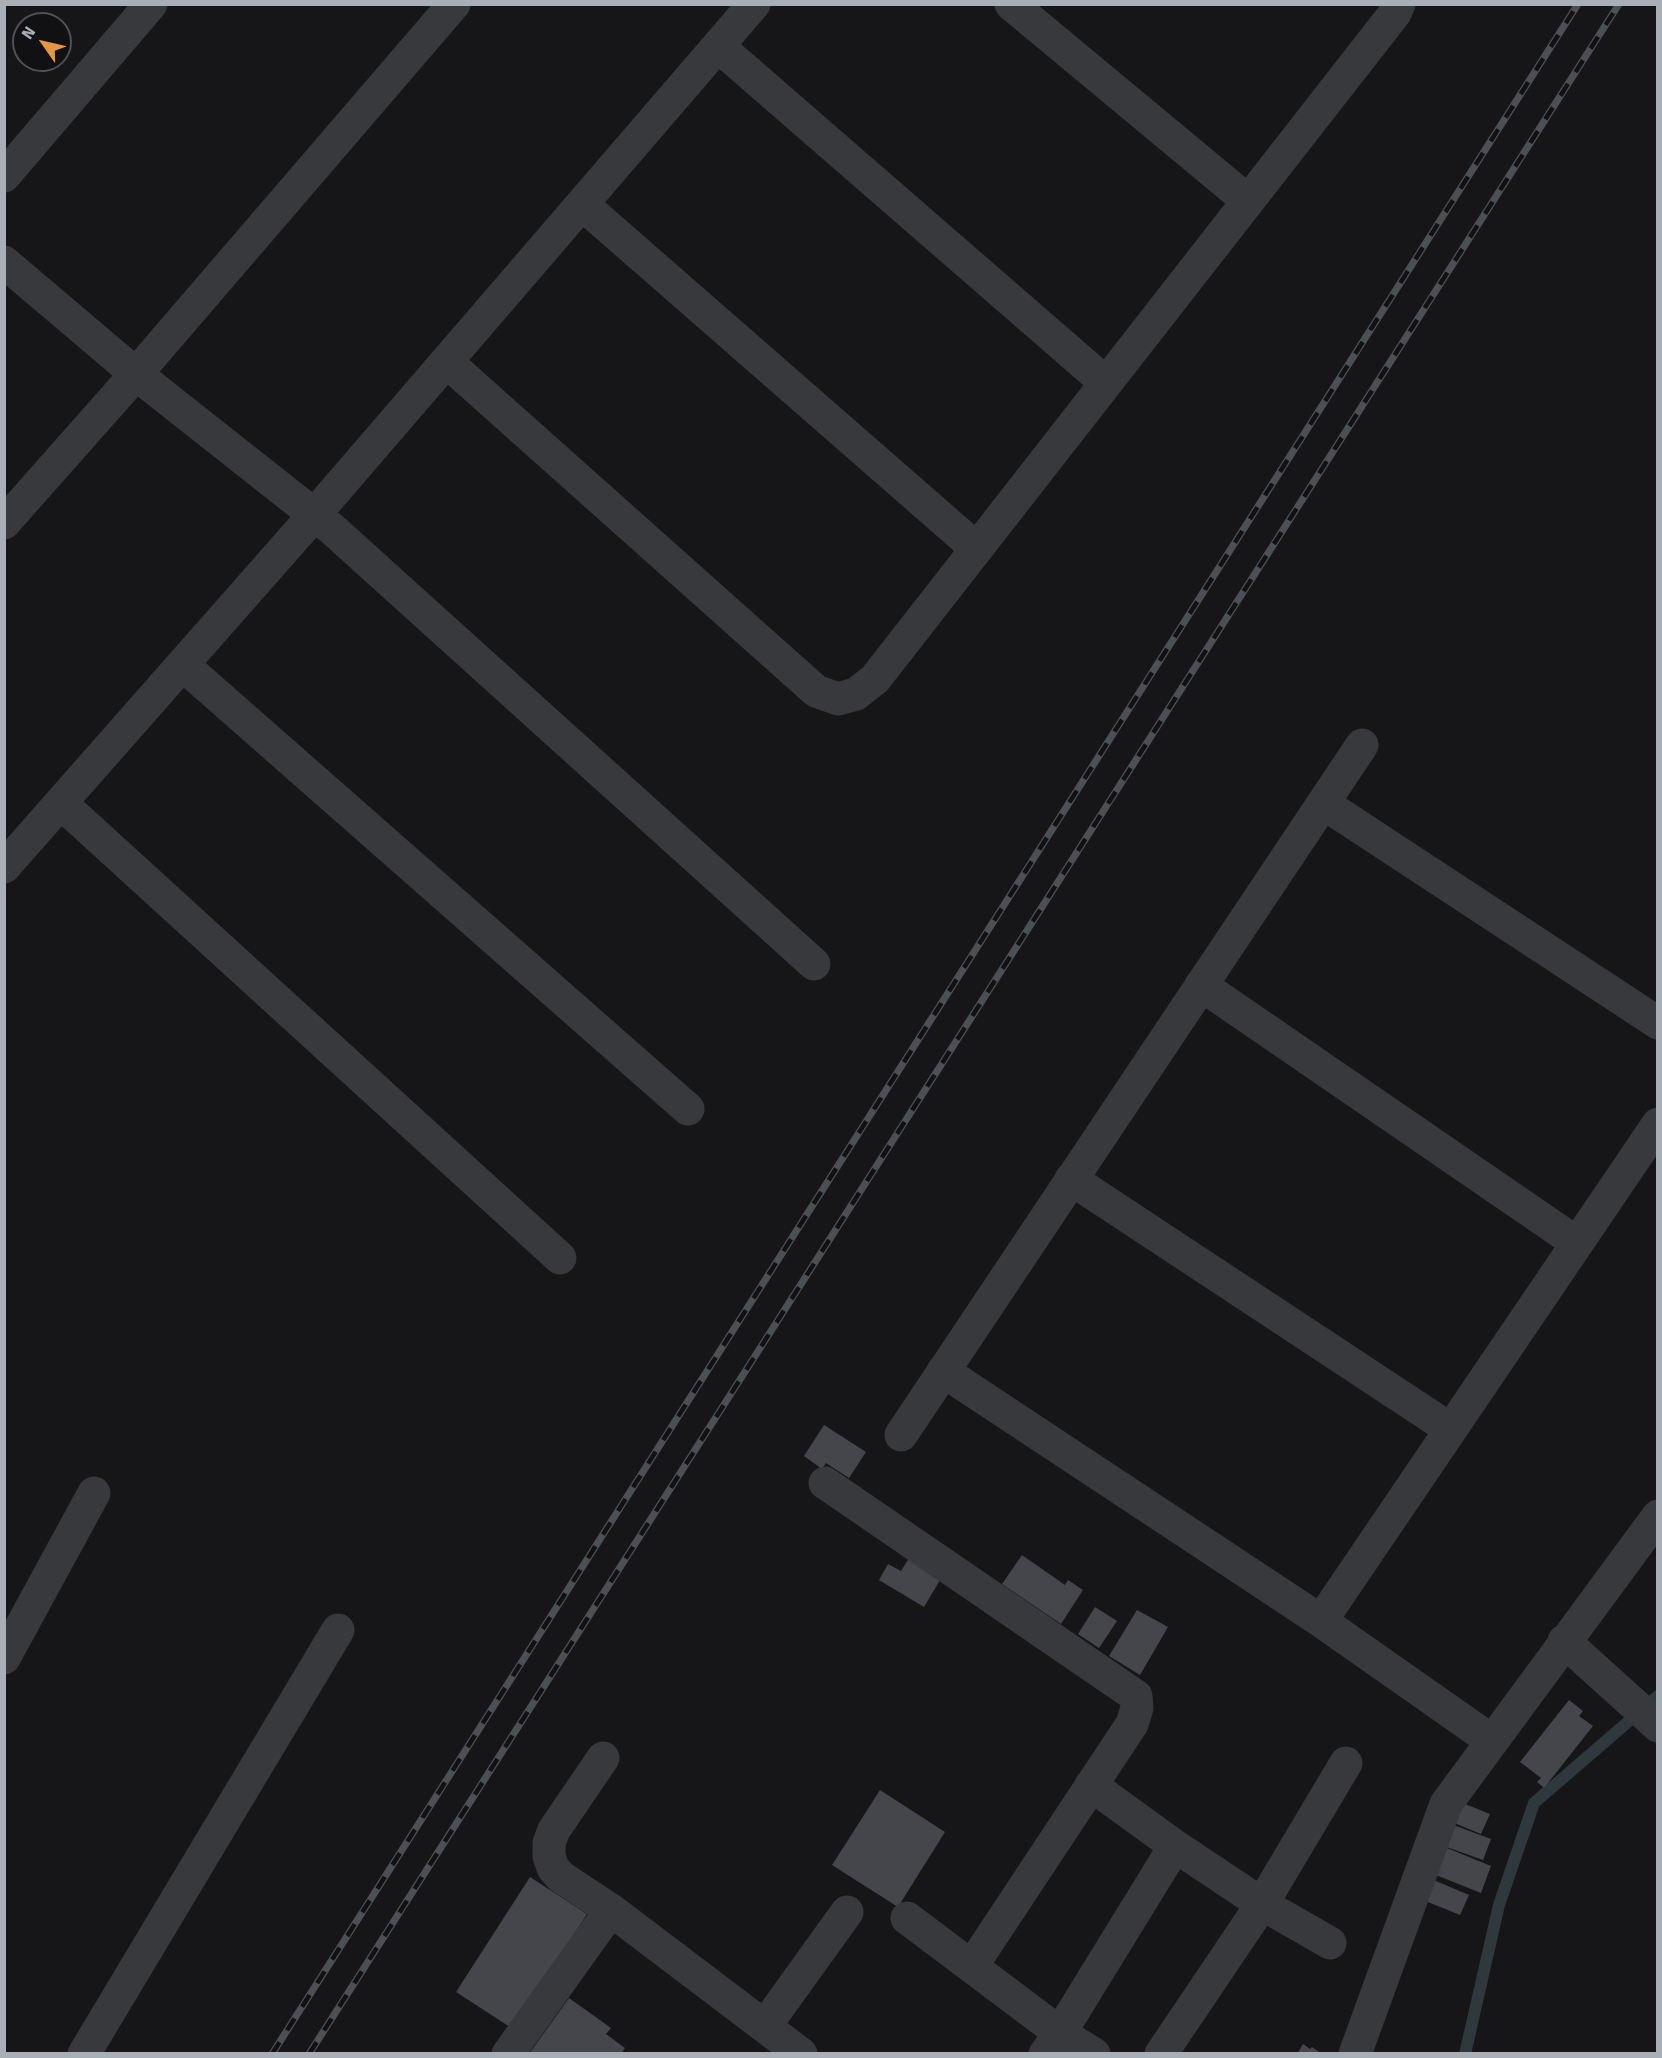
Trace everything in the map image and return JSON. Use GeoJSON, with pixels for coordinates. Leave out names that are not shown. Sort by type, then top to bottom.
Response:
{"type":"FeatureCollection","features":[{"type":"Feature","properties":{"kind":"street"},"geometry":{"type":"LineString","coordinates":[[4,176],[151,4]]}},
{"type":"Feature","properties":{"kind":"street"},"geometry":{"type":"LineString","coordinates":[[4,522],[136,374],[454,4]]}},
{"type":"Feature","properties":{"kind":"street"},"geometry":{"type":"LineString","coordinates":[[4,867],[62,804],[315,514],[754,4]]}},
{"type":"Feature","properties":{"kind":"street"},"geometry":{"type":"LineString","coordinates":[[1011,4],[1248,201]]}},
{"type":"Feature","properties":{"kind":"street"},"geometry":{"type":"LineString","coordinates":[[447,362],[816,691],[838,699],[856,694],[875,679],[1387,23],[1399,4]]}},
{"type":"Feature","properties":{"kind":"street"},"geometry":{"type":"LineString","coordinates":[[718,46],[1106,383]]}},
{"type":"Feature","properties":{"kind":"street"},"geometry":{"type":"LineString","coordinates":[[582,204],[977,549]]}},
{"type":"Feature","properties":{"kind":"street"},"geometry":{"type":"LineString","coordinates":[[4,262],[136,374],[315,514],[814,964]]}},
{"type":"Feature","properties":{"kind":"street"},"geometry":{"type":"LineString","coordinates":[[183,664],[688,1109]]}},
{"type":"Feature","properties":{"kind":"street"},"geometry":{"type":"LineString","coordinates":[[901,1435],[1362,745]]}},
{"type":"Feature","properties":{"kind":"street"},"geometry":{"type":"LineString","coordinates":[[1323,803],[1658,1023]]}},
{"type":"Feature","properties":{"kind":"street"},"geometry":{"type":"LineString","coordinates":[[62,804],[560,1258]]}},
{"type":"Feature","properties":{"kind":"street"},"geometry":{"type":"LineString","coordinates":[[1201,985],[1576,1243]]}},
{"type":"Feature","properties":{"kind":"street"},"geometry":{"type":"LineString","coordinates":[[1321,1621],[1576,1243],[1655,1132]]}},
{"type":"Feature","properties":{"kind":"street"},"geometry":{"type":"LineString","coordinates":[[1071,1179],[1450,1429]]}},
{"type":"Feature","properties":{"kind":"street"},"geometry":{"type":"LineString","coordinates":[[944,1371],[1321,1621],[1492,1741]]}},
{"type":"Feature","properties":{"kind":"street"},"geometry":{"type":"LineString","coordinates":[[825,1483],[1136,1696],[1137,1708],[1132,1724],[972,1966]]}},
{"type":"Feature","properties":{"kind":"street"},"geometry":{"type":"LineString","coordinates":[[4,1658],[94,1493]]}},
{"type":"Feature","properties":{"kind":"street"},"geometry":{"type":"LineString","coordinates":[[1355,2054],[1446,1804],[1658,1516]]}},
{"type":"Feature","properties":{"kind":"street"},"geometry":{"type":"LineString","coordinates":[[84,2054],[338,1630]]}},
{"type":"Feature","properties":{"kind":"street"},"geometry":{"type":"LineString","coordinates":[[1564,1641],[1658,1726]]}},
{"type":"Feature","properties":{"kind":"street"},"geometry":{"type":"LineString","coordinates":[[603,1758],[554,1830],[549,1843],[549,1856],[553,1868],[561,1877],[611,1910],[801,2054]]}},
{"type":"Feature","properties":{"kind":"street"},"geometry":{"type":"LineString","coordinates":[[1161,2054],[1262,1904],[1346,1763]]}},
{"type":"Feature","properties":{"kind":"street"},"geometry":{"type":"LineString","coordinates":[[1091,1785],[1175,1846],[1262,1904],[1330,1943]]}},
{"type":"Feature","properties":{"kind":"street"},"geometry":{"type":"LineString","coordinates":[[1053,2043],[1175,1846]]}},
{"type":"Feature","properties":{"kind":"street"},"geometry":{"type":"LineString","coordinates":[[508,2054],[611,1910]]}},
{"type":"Feature","properties":{"kind":"street"},"geometry":{"type":"LineString","coordinates":[[765,2026],[847,1912]]}},
{"type":"Feature","properties":{"kind":"street"},"geometry":{"type":"LineString","coordinates":[[907,1918],[972,1966],[1053,2043],[1094,2054]]}},
{"type":"Feature","properties":{"kind":"building"},"geometry":{"type":"Polygon","coordinates":[[[824,1425],[866,1452],[849,1478],[826,1463],[822,1469],[804,1456],[824,1425]]]}},
{"type":"Feature","properties":{"kind":"building"},"geometry":{"type":"Polygon","coordinates":[[[914,1550],[946,1570],[924,1607],[879,1580],[888,1564],[901,1571],[914,1550]]]}},
{"type":"Feature","properties":{"kind":"building"},"geometry":{"type":"Polygon","coordinates":[[[1022,1555],[1065,1585],[1068,1580],[1083,1590],[1061,1624],[1002,1584],[1022,1555]]]}},
{"type":"Feature","properties":{"kind":"building"},"geometry":{"type":"Polygon","coordinates":[[[1095,1607],[1117,1621],[1099,1648],[1078,1634],[1095,1607]]]}},
{"type":"Feature","properties":{"kind":"building"},"geometry":{"type":"Polygon","coordinates":[[[1137,1610],[1168,1627],[1140,1675],[1109,1656],[1137,1610]]]}},
{"type":"Feature","properties":{"kind":"building"},"geometry":{"type":"Polygon","coordinates":[[[1569,1700],[1583,1711],[1579,1716],[1593,1726],[1544,1788],[1537,1782],[1541,1778],[1520,1762],[1569,1700]]]}},
{"type":"Feature","properties":{"kind":"building"},"geometry":{"type":"Polygon","coordinates":[[[880,1790],[945,1832],[898,1907],[832,1865],[880,1790]]]}},
{"type":"Feature","properties":{"kind":"building"},"geometry":{"type":"Polygon","coordinates":[[[1455,1800],[1490,1814],[1481,1834],[1447,1820],[1455,1800]]]}},
{"type":"Feature","properties":{"kind":"building"},"geometry":{"type":"Polygon","coordinates":[[[1448,1823],[1491,1839],[1483,1860],[1441,1845],[1448,1823]]]}},
{"type":"Feature","properties":{"kind":"building"},"geometry":{"type":"Polygon","coordinates":[[[1442,1846],[1491,1866],[1481,1893],[1431,1873],[1442,1846]]]}},
{"type":"Feature","properties":{"kind":"building"},"geometry":{"type":"Polygon","coordinates":[[[530,1877],[587,1914],[513,2029],[456,1992],[530,1877]]]}},
{"type":"Feature","properties":{"kind":"building"},"geometry":{"type":"Polygon","coordinates":[[[1431,1879],[1469,1895],[1460,1915],[1423,1900],[1431,1879]]]}},
{"type":"Feature","properties":{"kind":"building"},"geometry":{"type":"Polygon","coordinates":[[[569,1998],[611,2028],[606,2034],[625,2048],[621,2054],[529,2054],[569,1998]]]}},
{"type":"Feature","properties":{"kind":"building"},"geometry":{"type":"Polygon","coordinates":[[[1303,2044],[1310,2049],[1312,2047],[1322,2054],[1297,2054],[1303,2044]]]}},
{"type":"Feature","properties":{"kind":"waterway"},"geometry":{"type":"LineString","coordinates":[[1465,2054],[1499,1905],[1534,1803],[1658,1696]]}},
{"type":"Feature","properties":{"kind":"railway"},"geometry":{"type":"LineString","coordinates":[[272,2054],[1578,4]]}},
{"type":"Feature","properties":{"kind":"railway"},"geometry":{"type":"LineString","coordinates":[[309,2054],[1619,4]]}}]}
